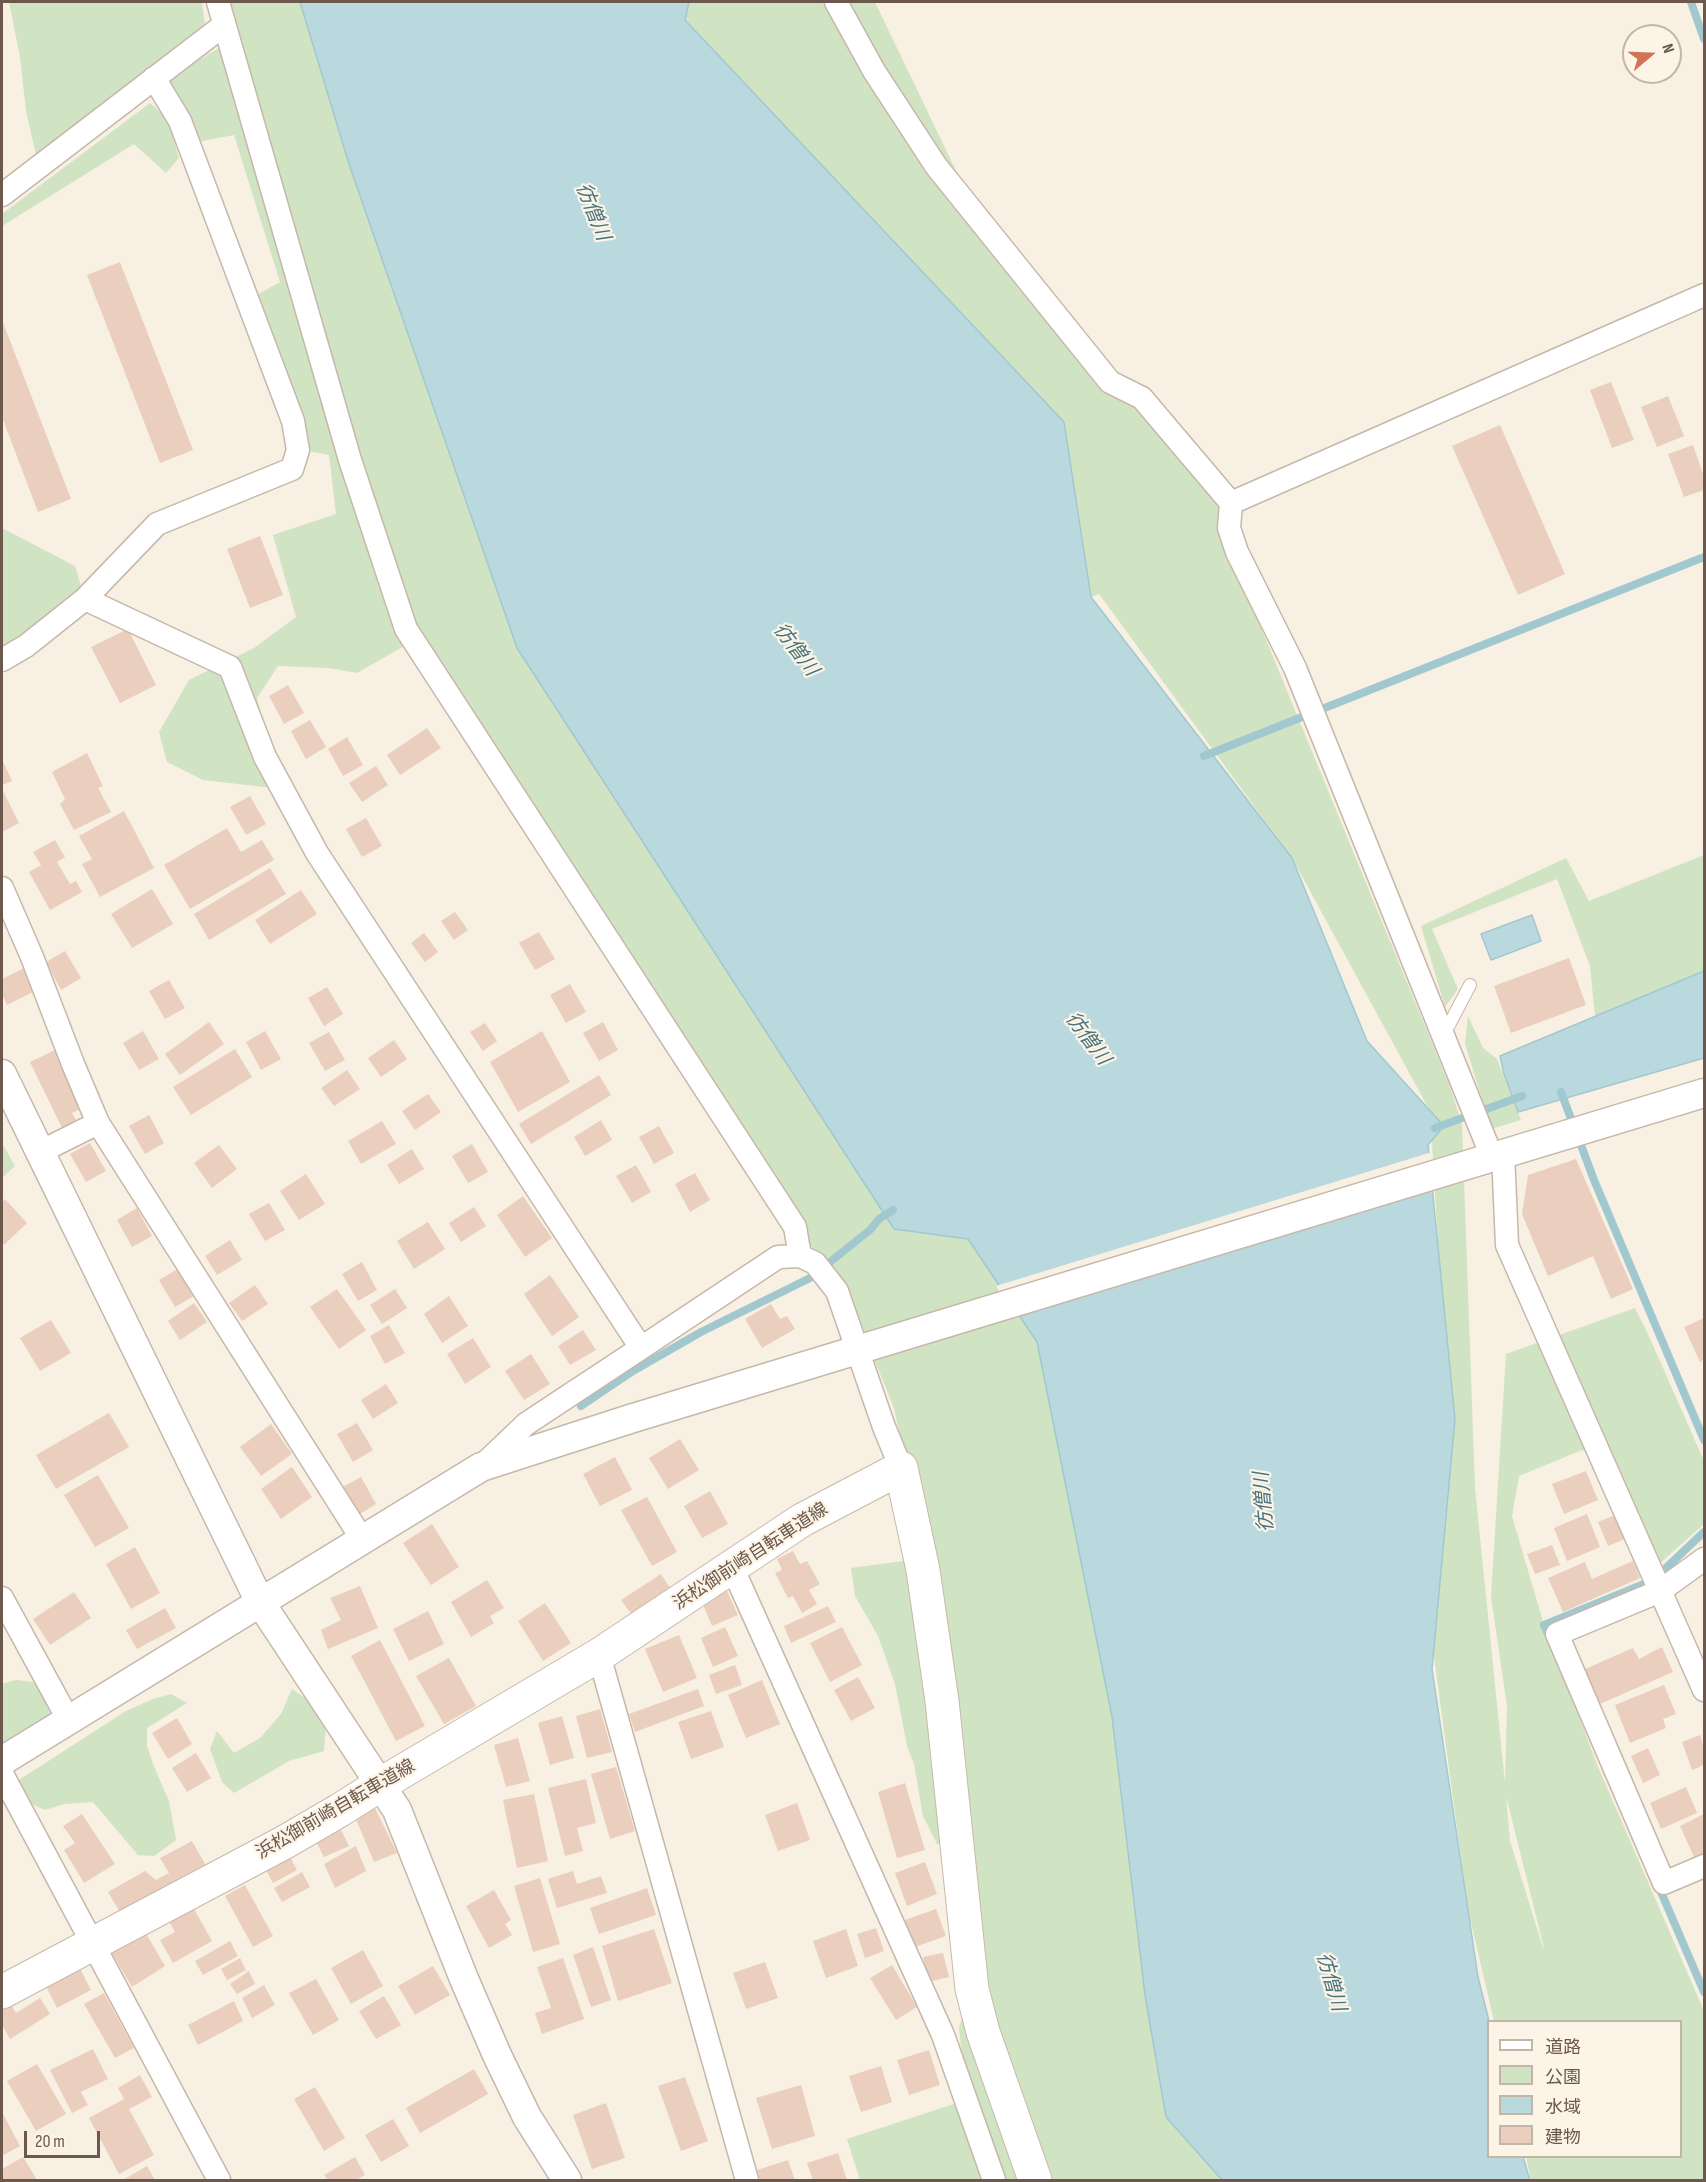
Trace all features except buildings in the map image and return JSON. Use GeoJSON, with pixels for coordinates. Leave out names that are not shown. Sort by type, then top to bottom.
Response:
{"type":"FeatureCollection","features":[{"type":"Feature","properties":{"kind":"main road","name":"浜松御前崎自転車道線"},"geometry":{"type":"LineString","coordinates":[[2,1992],[285,1842],[599,1655],[802,1520],[901,1467]]}},
{"type":"Feature","properties":{"kind":"main road"},"geometry":{"type":"LineString","coordinates":[[901,1467],[923,1570],[942,1701],[972,1989],[983,2032],[1035,2181]]}},
{"type":"Feature","properties":{"kind":"street"},"geometry":{"type":"LineString","coordinates":[[218,2],[350,460],[406,629],[795,1227],[800,1256]]}},
{"type":"Feature","properties":{"kind":"street"},"geometry":{"type":"LineString","coordinates":[[836,2],[874,70],[936,166],[1110,381],[1142,398],[1231,503],[1229,528],[1237,552],[1295,668],[1489,1157],[1507,1245],[1704,1690]]}},
{"type":"Feature","properties":{"kind":"street"},"geometry":{"type":"LineString","coordinates":[[2,195],[224,25]]}},
{"type":"Feature","properties":{"kind":"street"},"geometry":{"type":"LineString","coordinates":[[2,660],[26,646],[85,599],[157,524],[292,469],[298,450],[293,420],[180,121],[154,78]]}},
{"type":"Feature","properties":{"kind":"street"},"geometry":{"type":"LineString","coordinates":[[1231,503],[1704,295]]}},
{"type":"Feature","properties":{"kind":"street"},"geometry":{"type":"LineString","coordinates":[[85,599],[230,667],[265,757],[317,853],[641,1348]]}},
{"type":"Feature","properties":{"kind":"street"},"geometry":{"type":"LineString","coordinates":[[2,888],[33,957],[98,1123],[362,1539]]}},
{"type":"Feature","properties":{"kind":"street"},"geometry":{"type":"LineString","coordinates":[[2,1075],[260,1602],[397,1810],[464,1979],[497,2055],[527,2116],[567,2181]]}},
{"type":"Feature","properties":{"kind":"street"},"geometry":{"type":"LineString","coordinates":[[481,1467],[630,1419],[1489,1157],[1704,1094]]}},
{"type":"Feature","properties":{"kind":"street"},"geometry":{"type":"LineString","coordinates":[[40,1152],[98,1123]]}},
{"type":"Feature","properties":{"kind":"street"},"geometry":{"type":"LineString","coordinates":[[2,1761],[481,1467],[526,1424],[778,1257],[800,1256],[815,1263],[837,1291],[866,1348],[901,1467]]}},
{"type":"Feature","properties":{"kind":"street"},"geometry":{"type":"LineString","coordinates":[[1704,1559],[1660,1591],[1557,1634],[1664,1883],[1704,1866]]}},
{"type":"Feature","properties":{"kind":"street"},"geometry":{"type":"LineString","coordinates":[[732,1567],[944,2035],[994,2181]]}},
{"type":"Feature","properties":{"kind":"street"},"geometry":{"type":"LineString","coordinates":[[2,1598],[68,1719]]}},
{"type":"Feature","properties":{"kind":"street"},"geometry":{"type":"LineString","coordinates":[[599,1655],[747,2181]]}},
{"type":"Feature","properties":{"kind":"street"},"geometry":{"type":"LineString","coordinates":[[2,1774],[219,2181]]}},
{"type":"Feature","properties":{"kind":"lane"},"geometry":{"type":"LineString","coordinates":[[1440,1029],[1449,1025],[1470,985]]}},
{"type":"Feature","properties":{"kind":"green space"},"geometry":{"type":"Polygon","coordinates":[[[9,2],[202,2],[205,25],[101,119],[37,159],[26,111],[20,57],[9,2]]]}},
{"type":"Feature","properties":{"kind":"green space"},"geometry":{"type":"Polygon","coordinates":[[[218,2],[304,2],[1037,1342],[1242,2180],[860,2180],[847,2139],[966,2100],[959,2027],[972,1989],[954,1841],[937,1844],[923,1816],[914,1764],[907,1746],[895,1684],[878,1636],[855,1596],[851,1568],[910,1560],[909,1478],[894,1408],[855,1312],[682,1053],[413,641],[357,673],[329,668],[278,666],[257,698],[282,789],[203,780],[167,762],[159,732],[189,680],[254,648],[296,617],[273,535],[336,514],[329,455],[308,451],[257,295],[280,282],[234,135],[197,142],[165,80],[221,47],[218,2]]]}},
{"type":"Feature","properties":{"kind":"green space"},"geometry":{"type":"Polygon","coordinates":[[[683,2],[875,2],[981,223],[1139,410],[1223,500],[1218,523],[1450,1087],[1462,1124],[1475,1488],[1505,1783],[1507,1706],[1491,1597],[1506,1354],[1635,1308],[1648,1334],[1704,1461],[1704,1524],[1659,1564],[1614,1465],[1582,1450],[1519,1476],[1512,1516],[1544,1625],[1598,1767],[1704,2011],[1704,2180],[1531,2180],[1526,2158],[1682,2158],[1682,2020],[1494,2020],[1468,1910],[1433,1649],[1439,1259],[1430,1111],[1292,858],[1099,594],[1091,597],[1067,440],[685,20],[683,2]],[[1506,1796],[1510,1841],[1544,1948],[1506,1796]]]}},
{"type":"Feature","properties":{"kind":"green space"},"geometry":{"type":"Polygon","coordinates":[[[150,103],[168,119],[179,158],[166,173],[134,144],[2,226],[2,214],[150,103]]]}},
{"type":"Feature","properties":{"kind":"green space"},"geometry":{"type":"Polygon","coordinates":[[[2,528],[75,566],[85,599],[2,656],[2,528]]]}},
{"type":"Feature","properties":{"kind":"green space"},"geometry":{"type":"Polygon","coordinates":[[[1704,855],[1704,971],[1595,1017],[1590,966],[1557,879],[1432,929],[1458,989],[1445,1007],[1421,926],[1566,858],[1589,901],[1704,855]]]}},
{"type":"Feature","properties":{"kind":"green space"},"geometry":{"type":"Polygon","coordinates":[[[1468,1016],[1483,1048],[1497,1059],[1521,1120],[1491,1129],[1465,1044],[1468,1016]]]}},
{"type":"Feature","properties":{"kind":"green space"},"geometry":{"type":"Polygon","coordinates":[[[2,1143],[15,1166],[2,1178],[2,1143]]]}},
{"type":"Feature","properties":{"kind":"green space"},"geometry":{"type":"Polygon","coordinates":[[[16,1680],[33,1682],[50,1714],[26,1735],[2,1744],[2,1684],[16,1680]]]}},
{"type":"Feature","properties":{"kind":"green space"},"geometry":{"type":"Polygon","coordinates":[[[292,1689],[309,1701],[326,1724],[324,1751],[289,1761],[234,1793],[222,1782],[210,1749],[217,1731],[234,1753],[260,1738],[281,1714],[292,1689]]]}},
{"type":"Feature","properties":{"kind":"green space"},"geometry":{"type":"Polygon","coordinates":[[[171,1694],[187,1703],[147,1728],[147,1746],[169,1801],[176,1840],[154,1856],[138,1855],[93,1802],[64,1804],[45,1810],[27,1802],[8,1787],[126,1711],[171,1694]]]}},
{"type":"Feature","properties":{"kind":"water","name":"彷僧川"},"geometry":{"type":"Polygon","coordinates":[[[300,2],[689,2],[685,20],[1064,422],[1091,597],[1292,858],[1367,1041],[1444,1126],[1428,1145],[1455,1419],[1432,1669],[1478,1977],[1489,2020],[1487,2158],[1523,2158],[1530,2180],[1222,2180],[1166,2117],[1145,1995],[1112,1717],[1037,1342],[968,1239],[894,1229],[517,648],[349,164],[300,2]]]}},
{"type":"Feature","properties":{"kind":"water"},"geometry":{"type":"Polygon","coordinates":[[[1532,915],[1541,941],[1491,960],[1481,934],[1532,915]]]}},
{"type":"Feature","properties":{"kind":"water"},"geometry":{"type":"Polygon","coordinates":[[[1704,971],[1704,1058],[1518,1112],[1500,1056],[1704,971]]]}},
{"type":"Feature","properties":{"kind":"pier"},"geometry":{"type":"Polygon","coordinates":[[[1432,1152],[1435,1188],[1016,1317],[996,1286],[1432,1152]]]}},
{"type":"Feature","properties":{"kind":"waterway"},"geometry":{"type":"LineString","coordinates":[[1691,2],[1704,39]]}},
{"type":"Feature","properties":{"kind":"waterway"},"geometry":{"type":"LineString","coordinates":[[1204,756],[1704,557]]}},
{"type":"Feature","properties":{"kind":"waterway"},"geometry":{"type":"LineString","coordinates":[[1561,1092],[1594,1180],[1704,1440]]}},
{"type":"Feature","properties":{"kind":"waterway"},"geometry":{"type":"LineString","coordinates":[[1435,1128],[1522,1096]]}},
{"type":"Feature","properties":{"kind":"waterway"},"geometry":{"type":"LineString","coordinates":[[581,1406],[633,1371],[701,1332],[810,1278],[870,1230],[879,1219],[893,1210]]}},
{"type":"Feature","properties":{"kind":"waterway"},"geometry":{"type":"LineString","coordinates":[[1550,1638],[1544,1625],[1644,1584],[1665,1569],[1704,1532]]}},
{"type":"Feature","properties":{"kind":"waterway"},"geometry":{"type":"LineString","coordinates":[[1658,1885],[1704,1992]]}}]}
